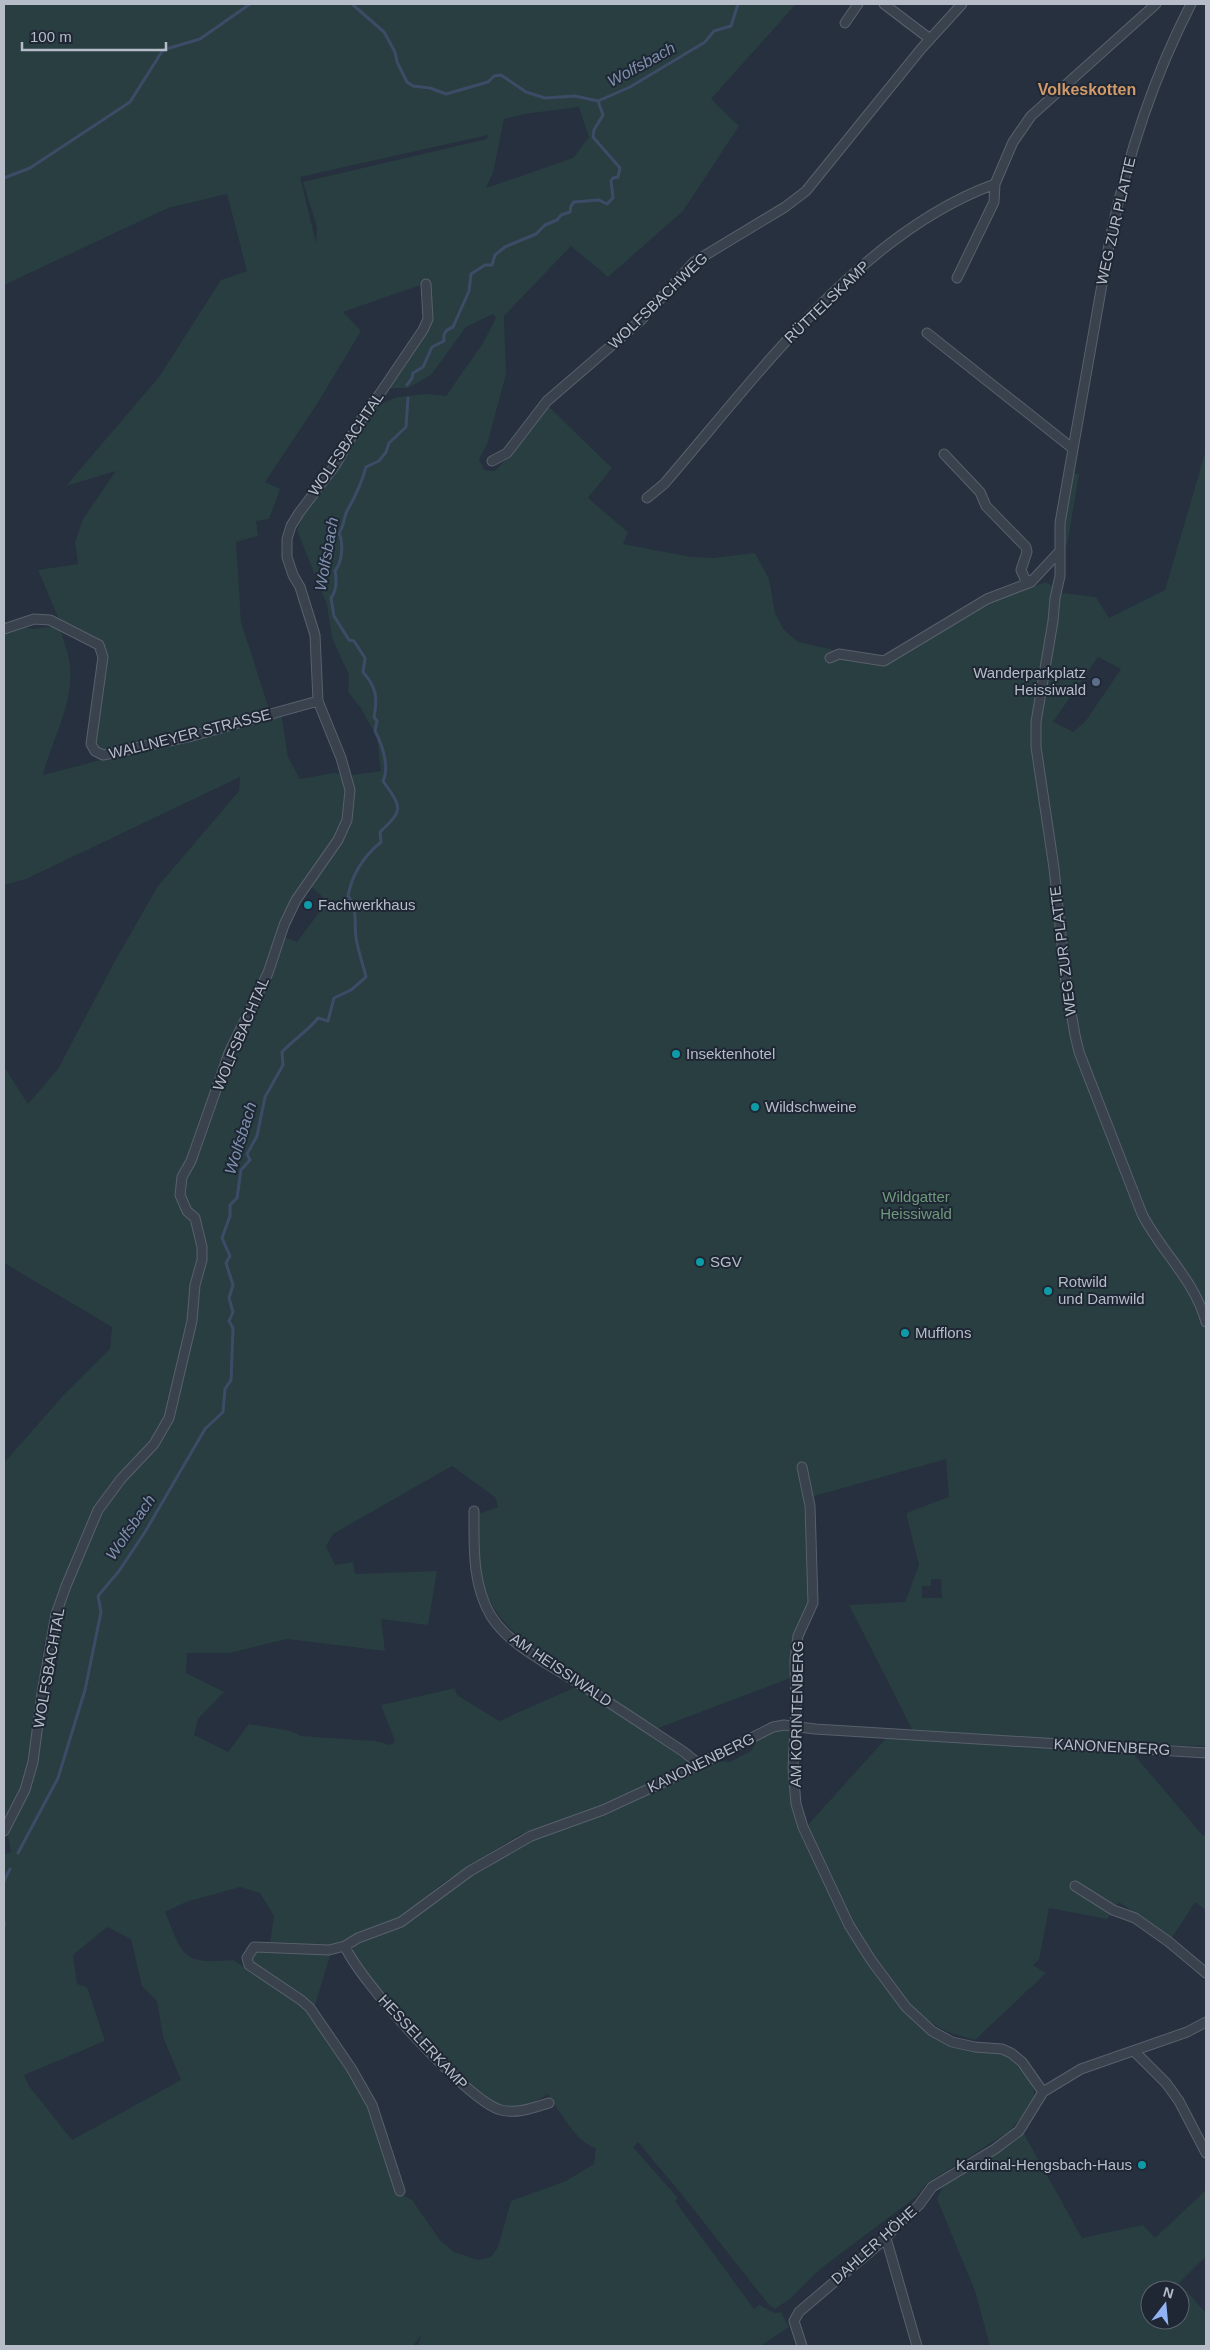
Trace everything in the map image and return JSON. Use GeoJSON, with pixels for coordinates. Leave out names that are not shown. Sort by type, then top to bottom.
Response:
{"type":"FeatureCollection","features":[{"type":"Feature","properties":{"kind":"street"},"geometry":{"type":"LineString","coordinates":[[844,23],[858,4]]}},
{"type":"Feature","properties":{"kind":"street"},"geometry":{"type":"LineString","coordinates":[[884,4],[930,39]]}},
{"type":"Feature","properties":{"kind":"street","name":"WOLFSBACHWEG"},"geometry":{"type":"LineString","coordinates":[[492,461],[507,453],[547,401],[641,320],[694,262],[785,207],[806,191],[930,39],[962,4]]}},
{"type":"Feature","properties":{"kind":"street"},"geometry":{"type":"LineString","coordinates":[[957,278],[994,202],[995,184],[1013,142],[1031,116],[1156,4]]}},
{"type":"Feature","properties":{"kind":"street","name":"WEG ZUR PLATTE"},"geometry":{"type":"LineString","coordinates":[[1191,4],[1165,59],[1135,140],[1118,199],[1103,272],[1060,523],[1060,576],[1054,598],[1053,621],[1036,722],[1036,747],[1074,1035],[1079,1052],[1142,1214],[1150,1230],[1191,1284],[1206,1322]]}},
{"type":"Feature","properties":{"kind":"street","name":"RÜTTELSKAMP"},"geometry":{"type":"LineString","coordinates":[[647,498],[664,484],[798,327],[887,244],[922,220],[974,192],[995,184]]}},
{"type":"Feature","properties":{"kind":"street","name":"WOLFSBACHTAL"},"geometry":{"type":"LineString","coordinates":[[4,1830],[25,1790],[34,1762],[42,1693],[56,1614],[66,1586],[98,1510],[121,1479],[154,1444],[169,1418],[192,1321],[195,1285],[202,1260],[202,1247],[195,1218],[187,1211],[180,1195],[182,1177],[191,1160],[229,1053],[268,973],[284,925],[296,900],[338,840],[347,820],[350,790],[341,758],[318,702],[315,635],[300,587],[293,575],[287,557],[287,539],[291,526],[299,513],[336,464],[366,411],[379,396],[423,330],[428,319],[426,284]]}},
{"type":"Feature","properties":{"kind":"street"},"geometry":{"type":"LineString","coordinates":[[928,333],[1072,448]]}},
{"type":"Feature","properties":{"kind":"street"},"geometry":{"type":"LineString","coordinates":[[944,454],[980,492],[986,506],[1026,547],[1027,552],[1021,570],[1025,579],[1031,582]]}},
{"type":"Feature","properties":{"kind":"street"},"geometry":{"type":"LineString","coordinates":[[830,658],[839,654],[884,661],[987,599],[1031,582],[1059,552]]}},
{"type":"Feature","properties":{"kind":"street","name":"WALLNEYER STRASSE"},"geometry":{"type":"LineString","coordinates":[[4,629],[34,619],[50,620],[99,645],[103,657],[91,744],[95,751],[103,755],[192,736],[318,702]]}},
{"type":"Feature","properties":{"kind":"street","name":"AM KORINTENBERG"},"geometry":{"type":"LineString","coordinates":[[802,1466],[810,1506],[813,1604],[798,1636],[796,1648],[793,1768],[796,1804],[807,1835],[858,1941],[900,1999],[932,2031],[963,2046],[1002,2049],[1011,2053],[1022,2062],[1043,2092]]}},
{"type":"Feature","properties":{"kind":"street","name":"AM HEISSIWALD"},"geometry":{"type":"LineString","coordinates":[[474,1511],[474,1566],[482,1597],[492,1616],[506,1634],[536,1657],[684,1752],[699,1764]]}},
{"type":"Feature","properties":{"kind":"street","name":"KANONENBERG"},"geometry":{"type":"LineString","coordinates":[[400,2191],[372,2105],[328,2033],[310,2008],[249,1964],[247,1958],[254,1947],[329,1950],[345,1946],[358,1938],[401,1922],[456,1880],[520,1841],[603,1810],[711,1760],[773,1727],[795,1726],[815,1729],[1206,1752]]}},
{"type":"Feature","properties":{"kind":"street"},"geometry":{"type":"LineString","coordinates":[[1075,1886],[1113,1910],[1135,1918],[1169,1942],[1206,1973]]}},
{"type":"Feature","properties":{"kind":"street","name":"HESSELERKAMP"},"geometry":{"type":"LineString","coordinates":[[345,1946],[349,1957],[389,2006],[443,2067],[478,2098],[499,2110],[519,2112],[549,2103]]}},
{"type":"Feature","properties":{"kind":"street","name":"DAHLER HÖHE"},"geometry":{"type":"LineString","coordinates":[[802,2346],[794,2321],[806,2306],[886,2238],[897,2225],[919,2206],[932,2187],[995,2149],[1019,2131],[1043,2092],[1081,2069],[1187,2032],[1206,2022]]}},
{"type":"Feature","properties":{"kind":"street"},"geometry":{"type":"LineString","coordinates":[[1134,2051],[1166,2083],[1179,2101],[1206,2153]]}},
{"type":"Feature","properties":{"kind":"street"},"geometry":{"type":"LineString","coordinates":[[886,2238],[917,2346]]}},
{"type":"Feature","properties":{"kind":"green space","name":"Wildgatter Heissiwald"},"geometry":{"type":"Polygon","coordinates":[[[4,4],[796,4],[711,99],[739,126],[683,211],[608,277],[571,246],[504,316],[506,374],[487,445],[479,459],[484,470],[495,471],[518,446],[548,406],[612,468],[588,498],[628,532],[623,544],[691,557],[712,558],[755,553],[769,579],[775,613],[783,629],[798,642],[839,651],[838,658],[884,666],[990,601],[1046,582],[1062,593],[1096,597],[1109,618],[1165,590],[1206,450],[1206,1746],[1108,1743],[913,1731],[849,1605],[905,1602],[919,1565],[906,1513],[949,1497],[946,1459],[804,1499],[810,1606],[793,1677],[648,1732],[684,1757],[688,1764],[673,1774],[602,1805],[551,1826],[521,1834],[444,1882],[398,1919],[333,1946],[315,2005],[309,2011],[343,2057],[342,2064],[363,2092],[399,2193],[412,2200],[440,2240],[454,2252],[478,2260],[491,2257],[498,2247],[511,2201],[566,2181],[594,2164],[596,2148],[582,2140],[575,2133],[548,2094],[528,2104],[511,2107],[488,2098],[468,2084],[424,2040],[382,1992],[352,1955],[354,1946],[409,1923],[441,1897],[482,1868],[519,1846],[606,1812],[717,1761],[730,1762],[751,1751],[758,1739],[775,1730],[788,1731],[790,1733],[791,1787],[795,1817],[831,1894],[884,1983],[952,2045],[1001,2052],[1017,2062],[1028,2074],[1034,2091],[1034,2097],[1010,2131],[927,2183],[916,2197],[820,2269],[791,2298],[775,2309],[769,2305],[638,2142],[633,2147],[678,2198],[675,2201],[754,2309],[759,2305],[775,2313],[781,2312],[789,2327],[760,2346],[418,2346],[421,2335],[413,2346],[4,2346],[4,1855],[11,1852],[7,1831],[27,1795],[37,1764],[46,1695],[53,1683],[60,1645],[44,1641],[28,1770],[23,1786],[4,1820],[4,1463],[61,1398],[110,1349],[112,1327],[4,1263],[4,1067],[28,1104],[58,1069],[116,959],[158,886],[239,791],[240,777],[26,879],[4,885],[4,632],[19,626],[33,629],[53,626],[60,628],[67,651],[70,666],[69,694],[43,775],[281,713],[288,757],[300,779],[334,773],[352,775],[381,771],[377,737],[360,707],[348,692],[349,675],[332,638],[327,605],[297,530],[306,509],[338,469],[373,408],[397,397],[427,394],[446,396],[483,343],[496,318],[493,314],[466,327],[431,375],[408,388],[389,388],[429,329],[429,282],[343,312],[361,331],[317,404],[265,482],[280,489],[269,519],[256,521],[258,536],[236,542],[241,622],[270,712],[107,753],[99,750],[93,743],[105,647],[102,643],[60,622],[38,570],[78,564],[75,543],[83,519],[116,471],[66,486],[159,377],[221,280],[247,271],[227,194],[168,208],[4,285],[4,4]],[[579,107],[524,114],[504,119],[493,173],[486,188],[573,158],[589,137],[579,107]],[[488,135],[300,177],[316,243],[317,227],[303,182],[487,139],[488,135]],[[1098,657],[1053,722],[1073,732],[1085,722],[1121,669],[1098,657]],[[304,881],[284,912],[277,934],[297,942],[323,907],[320,904],[324,898],[304,881]],[[452,1466],[333,1534],[326,1546],[335,1565],[353,1562],[355,1574],[437,1571],[428,1625],[381,1619],[385,1651],[287,1639],[230,1653],[187,1653],[186,1673],[224,1692],[198,1719],[194,1735],[228,1752],[249,1724],[291,1731],[301,1736],[375,1741],[390,1745],[395,1741],[381,1705],[455,1688],[457,1695],[499,1721],[585,1683],[532,1648],[502,1619],[491,1602],[483,1583],[479,1560],[479,1514],[498,1507],[495,1497],[452,1466]],[[931,1579],[931,1586],[922,1586],[922,1598],[942,1598],[941,1579],[931,1579]],[[240,1887],[186,1902],[165,1912],[181,1948],[194,1959],[204,1961],[234,1960],[246,1969],[255,1949],[269,1950],[274,1916],[260,1893],[240,1887]],[[107,1927],[73,1955],[77,1984],[87,1987],[105,2041],[24,2075],[29,2086],[72,2140],[181,2080],[163,2037],[157,2001],[142,1986],[131,1939],[107,1927]]]}},
{"type":"Feature","properties":{"kind":"green space"},"geometry":{"type":"Polygon","coordinates":[[[1073,473],[1079,474],[1067,546],[1064,543],[1064,524],[1073,473]]]}},
{"type":"Feature","properties":{"kind":"green space"},"geometry":{"type":"Polygon","coordinates":[[[888,1736],[1131,1751],[1203,1836],[1206,1834],[1206,1910],[1195,1902],[1171,1939],[1119,1902],[1107,1919],[1049,1908],[1039,1960],[1033,1965],[1046,1973],[975,2040],[946,2031],[921,2014],[898,1993],[879,1968],[861,1941],[806,1827],[888,1736]]]}},
{"type":"Feature","properties":{"kind":"green space"},"geometry":{"type":"Polygon","coordinates":[[[1024,2134],[1082,2238],[1143,2225],[1155,2238],[1206,2190],[1206,2256],[1182,2280],[1140,2280],[1140,2330],[1190,2330],[1190,2295],[1206,2313],[1206,2346],[990,2346],[975,2291],[937,2199],[944,2184],[1024,2134]]]}},
{"type":"Feature","properties":{"kind":"waterway"},"geometry":{"type":"LineString","coordinates":[[4,178],[30,168],[130,102],[163,50],[200,39],[250,4]]}},
{"type":"Feature","properties":{"kind":"waterway"},"geometry":{"type":"LineString","coordinates":[[352,4],[384,32],[395,52],[397,62],[407,82],[413,86],[430,88],[446,94],[488,82],[494,76],[501,75],[526,92],[545,98],[575,96],[598,101]]}},
{"type":"Feature","properties":{"kind":"waterway","name":"Wolfsbach"},"geometry":{"type":"LineString","coordinates":[[598,101],[630,87],[705,42],[714,31],[731,26],[738,4]]}},
{"type":"Feature","properties":{"kind":"waterway","name":"Wolfsbach"},"geometry":{"type":"LineString","coordinates":[[407,385],[413,373],[423,367],[432,347],[444,341],[444,335],[448,329],[453,327],[469,291],[471,274],[485,265],[492,265],[495,255],[505,247],[536,234],[545,225],[570,212],[574,202],[599,200],[607,204],[613,198],[611,181],[613,178],[618,177],[620,168],[593,137],[594,130],[603,115],[598,101]]}},
{"type":"Feature","properties":{"kind":"waterway","name":"Wolfsbach"},"geometry":{"type":"LineString","coordinates":[[18,1853],[58,1778],[85,1690],[101,1612],[98,1596],[119,1571],[145,1532],[205,1429],[223,1412],[225,1389],[231,1380],[233,1328],[229,1321],[233,1312],[229,1298],[233,1285],[226,1263],[230,1256],[222,1238],[230,1216],[230,1205],[237,1198],[241,1170],[250,1160],[247,1154],[257,1136],[265,1097],[283,1065],[282,1052],[318,1018],[328,1021],[334,998],[351,990],[366,977],[356,938],[353,906],[348,896],[352,880],[364,859],[381,842],[380,832],[394,818],[398,808],[397,802],[383,781],[386,769],[380,742],[375,731],[377,721],[374,717],[376,698],[371,683],[363,672],[365,658],[354,641],[349,640],[334,616],[331,598],[336,585],[335,571],[342,553],[339,533],[346,514],[366,467],[379,461],[386,452],[389,443],[406,427],[408,398]]}},
{"type":"Feature","properties":{"kind":"waterway","name":"Wolfsbach"},"geometry":{"type":"LineString","coordinates":[[4,1881],[10,1869]]}},
{"type":"Feature","properties":{"kind":"place","name":"Wanderparkplatz Heissiwald"},"geometry":{"type":"Point","coordinates":[1096,682]}},
{"type":"Feature","properties":{"kind":"place","name":"Fachwerkhaus"},"geometry":{"type":"Point","coordinates":[308,905]}},
{"type":"Feature","properties":{"kind":"place","name":"Insektenhotel"},"geometry":{"type":"Point","coordinates":[676,1054]}},
{"type":"Feature","properties":{"kind":"place","name":"Wildschweine"},"geometry":{"type":"Point","coordinates":[755,1107]}},
{"type":"Feature","properties":{"kind":"place","name":"SGV"},"geometry":{"type":"Point","coordinates":[700,1262]}},
{"type":"Feature","properties":{"kind":"place","name":"Rotwild und Damwild"},"geometry":{"type":"Point","coordinates":[1048,1291]}},
{"type":"Feature","properties":{"kind":"place","name":"Mufflons"},"geometry":{"type":"Point","coordinates":[905,1333]}},
{"type":"Feature","properties":{"kind":"place","name":"Kardinal-Hengsbach-Haus"},"geometry":{"type":"Point","coordinates":[1142,2165]}},
{"type":"Feature","properties":{"kind":"district","name":"Volkeskotten"},"geometry":{"type":"Point","coordinates":[1087,89]}}]}
